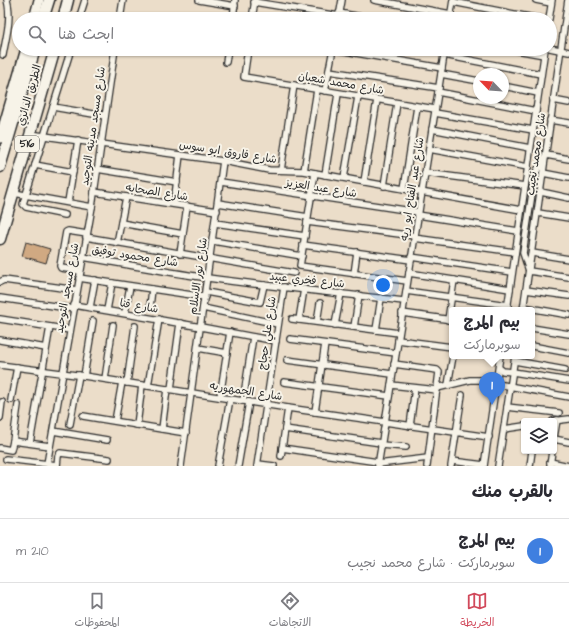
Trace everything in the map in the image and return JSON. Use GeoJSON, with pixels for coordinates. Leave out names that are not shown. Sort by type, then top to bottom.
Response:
{"type":"FeatureCollection","features":[{"type":"Feature","properties":{"kind":"highway"},"geometry":{"type":"LineString","coordinates":[[36,12],[39,0]]}},
{"type":"Feature","properties":{"kind":"highway"},"geometry":{"type":"LineString","coordinates":[[45,12],[49,0]]}},
{"type":"Feature","properties":{"kind":"highway"},"geometry":{"type":"LineString","coordinates":[[65,12],[68,0]]}},
{"type":"Feature","properties":{"kind":"highway","name":"الطريق الدائري"},"geometry":{"type":"LineString","coordinates":[[0,138],[24,56]]}},
{"type":"Feature","properties":{"kind":"highway","name":"الطريق الدائري"},"geometry":{"type":"LineString","coordinates":[[0,167],[33,56]]}},
{"type":"Feature","properties":{"kind":"highway","name":"الطريق الدائري"},"geometry":{"type":"LineString","coordinates":[[0,240],[52,56]]}},
{"type":"Feature","properties":{"kind":"street"},"geometry":{"type":"LineString","coordinates":[[2,55],[9,23],[7,0]]}},
{"type":"Feature","properties":{"kind":"street"},"geometry":{"type":"LineString","coordinates":[[82,12],[85,0]]}},
{"type":"Feature","properties":{"kind":"street"},"geometry":{"type":"LineString","coordinates":[[121,12],[123,0]]}},
{"type":"Feature","properties":{"kind":"street"},"geometry":{"type":"LineString","coordinates":[[199,0],[235,3]]}},
{"type":"Feature","properties":{"kind":"street"},"geometry":{"type":"LineString","coordinates":[[340,12],[342,0]]}},
{"type":"Feature","properties":{"kind":"street"},"geometry":{"type":"LineString","coordinates":[[374,0],[432,12]]}},
{"type":"Feature","properties":{"kind":"street"},"geometry":{"type":"LineString","coordinates":[[536,0],[552,1],[550,12]]}},
{"type":"Feature","properties":{"kind":"street","name":"شارع محمد نجيب"},"geometry":{"type":"LineString","coordinates":[[523,307],[553,100],[561,50],[566,31],[568,0]]}},
{"type":"Feature","properties":{"kind":"street"},"geometry":{"type":"LineString","coordinates":[[253,12],[254,1],[316,12]]}},
{"type":"Feature","properties":{"kind":"street"},"geometry":{"type":"LineString","coordinates":[[452,12],[453,1],[506,12]]}},
{"type":"Feature","properties":{"kind":"street"},"geometry":{"type":"LineString","coordinates":[[557,49],[569,52]]}},
{"type":"Feature","properties":{"kind":"street"},"geometry":{"type":"LineString","coordinates":[[65,215],[24,206],[23,202],[45,135],[68,56]]}},
{"type":"Feature","properties":{"kind":"street","name":"شارع مسجد مدينه التوحيد"},"geometry":{"type":"LineString","coordinates":[[92,207],[114,56]]}},
{"type":"Feature","properties":{"kind":"street"},"geometry":{"type":"LineString","coordinates":[[226,62],[227,56]]}},
{"type":"Feature","properties":{"kind":"street","name":"شارع محمد شعبان"},"geometry":{"type":"LineString","coordinates":[[247,56],[244,77],[397,103],[533,130]]}},
{"type":"Feature","properties":{"kind":"street"},"geometry":{"type":"LineString","coordinates":[[326,91],[332,56]]}},
{"type":"Feature","properties":{"kind":"street"},"geometry":{"type":"LineString","coordinates":[[373,56],[442,68]]}},
{"type":"Feature","properties":{"kind":"street"},"geometry":{"type":"LineString","coordinates":[[444,56],[541,74]]}},
{"type":"Feature","properties":{"kind":"street","name":"شارع عبد الفتاح ابو ريه"},"geometry":{"type":"LineString","coordinates":[[378,464],[444,56]]}},
{"type":"Feature","properties":{"kind":"street","name":"شارع محمد نجيب"},"geometry":{"type":"LineString","coordinates":[[507,307],[544,56]]}},
{"type":"Feature","properties":{"kind":"street"},"geometry":{"type":"LineString","coordinates":[[329,71],[439,90],[536,110]]}},
{"type":"Feature","properties":{"kind":"street"},"geometry":{"type":"LineString","coordinates":[[441,74],[473,80]]}},
{"type":"Feature","properties":{"kind":"street"},"geometry":{"type":"LineString","coordinates":[[281,170],[294,85]]}},
{"type":"Feature","properties":{"kind":"street"},"geometry":{"type":"LineString","coordinates":[[509,87],[538,92]]}},
{"type":"Feature","properties":{"kind":"street"},"geometry":{"type":"LineString","coordinates":[[304,171],[317,90]]}},
{"type":"Feature","properties":{"kind":"street"},"geometry":{"type":"LineString","coordinates":[[325,175],[338,94]]}},
{"type":"Feature","properties":{"kind":"street"},"geometry":{"type":"LineString","coordinates":[[344,178],[358,97]]}},
{"type":"Feature","properties":{"kind":"street"},"geometry":{"type":"LineString","coordinates":[[364,182],[378,100]]}},
{"type":"Feature","properties":{"kind":"street"},"geometry":{"type":"LineString","coordinates":[[553,100],[569,103]]}},
{"type":"Feature","properties":{"kind":"street"},"geometry":{"type":"LineString","coordinates":[[384,186],[397,103]]}},
{"type":"Feature","properties":{"kind":"street"},"geometry":{"type":"LineString","coordinates":[[53,107],[105,116]]}},
{"type":"Feature","properties":{"kind":"street"},"geometry":{"type":"LineString","coordinates":[[404,189],[417,107]]}},
{"type":"Feature","properties":{"kind":"street"},"geometry":{"type":"LineString","coordinates":[[550,120],[569,123]]}},
{"type":"Feature","properties":{"kind":"street"},"geometry":{"type":"LineString","coordinates":[[432,129],[530,148]]}},
{"type":"Feature","properties":{"kind":"street","name":"شارع فاروق ابو سوس"},"geometry":{"type":"LineString","coordinates":[[30,134],[180,155],[269,170],[304,171],[522,210]]}},
{"type":"Feature","properties":{"kind":"street"},"geometry":{"type":"LineString","coordinates":[[68,202],[78,140]]}},
{"type":"Feature","properties":{"kind":"street"},"geometry":{"type":"LineString","coordinates":[[429,149],[528,167]]}},
{"type":"Feature","properties":{"kind":"street"},"geometry":{"type":"LineString","coordinates":[[174,204],[180,155]]}},
{"type":"Feature","properties":{"kind":"street"},"geometry":{"type":"LineString","coordinates":[[569,159],[546,155],[535,174],[523,252],[529,271],[569,278]]}},
{"type":"Feature","properties":{"kind":"street","name":"شارع نور الاسلام"},"geometry":{"type":"LineString","coordinates":[[181,466],[224,162]]}},
{"type":"Feature","properties":{"kind":"street"},"geometry":{"type":"LineString","coordinates":[[35,165],[73,172]]}},
{"type":"Feature","properties":{"kind":"street"},"geometry":{"type":"LineString","coordinates":[[97,170],[176,182]]}},
{"type":"Feature","properties":{"kind":"street"},"geometry":{"type":"LineString","coordinates":[[315,173],[300,265],[301,267],[408,281]]}},
{"type":"Feature","properties":{"kind":"street"},"geometry":{"type":"LineString","coordinates":[[425,173],[525,186]]}},
{"type":"Feature","properties":{"kind":"street"},"geometry":{"type":"LineString","coordinates":[[543,173],[569,178]]}},
{"type":"Feature","properties":{"kind":"street","name":"شارع عبد العزيز"},"geometry":{"type":"LineString","coordinates":[[221,182],[518,231]]}},
{"type":"Feature","properties":{"kind":"street","name":"شارع الصحابه"},"geometry":{"type":"LineString","coordinates":[[94,192],[217,211]]}},
{"type":"Feature","properties":{"kind":"street"},"geometry":{"type":"LineString","coordinates":[[541,192],[569,198]]}},
{"type":"Feature","properties":{"kind":"street"},"geometry":{"type":"LineString","coordinates":[[14,193],[92,207]]}},
{"type":"Feature","properties":{"kind":"street"},"geometry":{"type":"LineString","coordinates":[[117,243],[126,197]]}},
{"type":"Feature","properties":{"kind":"street"},"geometry":{"type":"LineString","coordinates":[[218,203],[307,220],[515,252]]}},
{"type":"Feature","properties":{"kind":"street"},"geometry":{"type":"LineString","coordinates":[[180,254],[187,206]]}},
{"type":"Feature","properties":{"kind":"street","name":"شارع مسجد التوحيد"},"geometry":{"type":"LineString","coordinates":[[47,464],[92,207]]}},
{"type":"Feature","properties":{"kind":"street"},"geometry":{"type":"LineString","coordinates":[[538,212],[569,218]]}},
{"type":"Feature","properties":{"kind":"street"},"geometry":{"type":"LineString","coordinates":[[121,223],[183,234]]}},
{"type":"Feature","properties":{"kind":"street"},"geometry":{"type":"LineString","coordinates":[[215,223],[305,236]]}},
{"type":"Feature","properties":{"kind":"street"},"geometry":{"type":"LineString","coordinates":[[264,285],[261,302],[205,294],[152,289],[95,280],[61,268],[60,266],[66,232],[68,231],[117,243],[294,273]]}},
{"type":"Feature","properties":{"kind":"street"},"geometry":{"type":"LineString","coordinates":[[212,241],[302,256]]}},
{"type":"Feature","properties":{"kind":"street"},"geometry":{"type":"LineString","coordinates":[[303,245],[512,272]]}},
{"type":"Feature","properties":{"kind":"street"},"geometry":{"type":"LineString","coordinates":[[354,274],[357,252]]}},
{"type":"Feature","properties":{"kind":"street"},"geometry":{"type":"LineString","coordinates":[[532,253],[569,259]]}},
{"type":"Feature","properties":{"kind":"street","name":"شارع محمود توفيق"},"geometry":{"type":"LineString","coordinates":[[83,257],[207,278]]}},
{"type":"Feature","properties":{"kind":"street"},"geometry":{"type":"LineString","coordinates":[[409,273],[510,289]]}},
{"type":"Feature","properties":{"kind":"street","name":"شارع فخري عبيد"},"geometry":{"type":"LineString","coordinates":[[207,278],[404,301]]}},
{"type":"Feature","properties":{"kind":"street"},"geometry":{"type":"LineString","coordinates":[[0,282],[4,280],[77,290]]}},
{"type":"Feature","properties":{"kind":"street"},"geometry":{"type":"LineString","coordinates":[[90,308],[95,280]]}},
{"type":"Feature","properties":{"kind":"street"},"geometry":{"type":"LineString","coordinates":[[451,307],[454,280]]}},
{"type":"Feature","properties":{"kind":"street"},"geometry":{"type":"LineString","coordinates":[[107,310],[112,283]]}},
{"type":"Feature","properties":{"kind":"street"},"geometry":{"type":"LineString","coordinates":[[125,314],[130,286]]}},
{"type":"Feature","properties":{"kind":"street","name":"شارع علي حجاج"},"geometry":{"type":"LineString","coordinates":[[257,465],[284,287]]}},
{"type":"Feature","properties":{"kind":"street"},"geometry":{"type":"LineString","coordinates":[[150,307],[152,289]]}},
{"type":"Feature","properties":{"kind":"street"},"geometry":{"type":"LineString","coordinates":[[299,320],[304,289]]}},
{"type":"Feature","properties":{"kind":"street"},"geometry":{"type":"LineString","coordinates":[[526,290],[569,296]]}},
{"type":"Feature","properties":{"kind":"street"},"geometry":{"type":"LineString","coordinates":[[406,291],[452,297],[502,307]]}},
{"type":"Feature","properties":{"kind":"street"},"geometry":{"type":"LineString","coordinates":[[335,325],[340,293]]}},
{"type":"Feature","properties":{"kind":"street"},"geometry":{"type":"LineString","coordinates":[[354,327],[359,295]]}},
{"type":"Feature","properties":{"kind":"street","name":"شارع قنا"},"geometry":{"type":"LineString","coordinates":[[0,298],[107,310],[276,341]]}},
{"type":"Feature","properties":{"kind":"street"},"geometry":{"type":"LineString","coordinates":[[376,330],[381,298]]}},
{"type":"Feature","properties":{"kind":"street"},"geometry":{"type":"LineString","coordinates":[[317,322],[320,303]]}},
{"type":"Feature","properties":{"kind":"street"},"geometry":{"type":"LineString","coordinates":[[203,308],[278,324]]}},
{"type":"Feature","properties":{"kind":"street"},"geometry":{"type":"LineString","coordinates":[[535,311],[569,315]]}},
{"type":"Feature","properties":{"kind":"street"},"geometry":{"type":"LineString","coordinates":[[402,313],[449,320]]}},
{"type":"Feature","properties":{"kind":"street"},"geometry":{"type":"LineString","coordinates":[[0,319],[70,330]]}},
{"type":"Feature","properties":{"kind":"street"},"geometry":{"type":"LineString","coordinates":[[137,425],[159,319]]}},
{"type":"Feature","properties":{"kind":"street"},"geometry":{"type":"LineString","coordinates":[[292,319],[399,333]]}},
{"type":"Feature","properties":{"kind":"street"},"geometry":{"type":"LineString","coordinates":[[70,424],[93,321]]}},
{"type":"Feature","properties":{"kind":"street"},"geometry":{"type":"LineString","coordinates":[[162,429],[180,323]]}},
{"type":"Feature","properties":{"kind":"street"},"geometry":{"type":"LineString","coordinates":[[105,379],[113,325]]}},
{"type":"Feature","properties":{"kind":"street"},"geometry":{"type":"LineString","coordinates":[[115,422],[135,326]]}},
{"type":"Feature","properties":{"kind":"street"},"geometry":{"type":"LineString","coordinates":[[30,443],[50,327]]}},
{"type":"Feature","properties":{"kind":"street"},"geometry":{"type":"LineString","coordinates":[[535,328],[569,334]]}},
{"type":"Feature","properties":{"kind":"street"},"geometry":{"type":"LineString","coordinates":[[220,397],[230,332]]}},
{"type":"Feature","properties":{"kind":"street"},"geometry":{"type":"LineString","coordinates":[[238,466],[253,337]]}},
{"type":"Feature","properties":{"kind":"street"},"geometry":{"type":"LineString","coordinates":[[290,339],[396,353]]}},
{"type":"Feature","properties":{"kind":"street"},"geometry":{"type":"LineString","coordinates":[[0,340],[46,348]]}},
{"type":"Feature","properties":{"kind":"street"},"geometry":{"type":"LineString","coordinates":[[398,340],[449,347]]}},
{"type":"Feature","properties":{"kind":"street"},"geometry":{"type":"LineString","coordinates":[[315,412],[325,344]]}},
{"type":"Feature","properties":{"kind":"street"},"geometry":{"type":"LineString","coordinates":[[535,347],[569,353]]}},
{"type":"Feature","properties":{"kind":"street"},"geometry":{"type":"LineString","coordinates":[[198,348],[227,353]]}},
{"type":"Feature","properties":{"kind":"street"},"geometry":{"type":"LineString","coordinates":[[448,385],[452,359]]}},
{"type":"Feature","properties":{"kind":"street"},"geometry":{"type":"LineString","coordinates":[[462,395],[455,433],[452,463],[484,465],[500,359]]}},
{"type":"Feature","properties":{"kind":"street"},"geometry":{"type":"LineString","coordinates":[[498,466],[515,359]]}},
{"type":"Feature","properties":{"kind":"street"},"geometry":{"type":"LineString","coordinates":[[519,359],[565,370]]}},
{"type":"Feature","properties":{"kind":"street"},"geometry":{"type":"LineString","coordinates":[[287,360],[392,374]]}},
{"type":"Feature","properties":{"kind":"street"},"geometry":{"type":"LineString","coordinates":[[394,364],[438,370],[439,372],[427,466]]}},
{"type":"Feature","properties":{"kind":"street","name":"شارع الجمهوريه"},"geometry":{"type":"LineString","coordinates":[[0,365],[62,374],[81,375],[266,405],[489,437]]}},
{"type":"Feature","properties":{"kind":"street"},"geometry":{"type":"LineString","coordinates":[[11,400],[17,367]]}},
{"type":"Feature","properties":{"kind":"street"},"geometry":{"type":"LineString","coordinates":[[499,368],[503,371],[569,381]]}},
{"type":"Feature","properties":{"kind":"street"},"geometry":{"type":"LineString","coordinates":[[391,385],[437,389],[448,385],[478,379],[497,380]]}},
{"type":"Feature","properties":{"kind":"street"},"geometry":{"type":"LineString","coordinates":[[284,382],[389,396]]}},
{"type":"Feature","properties":{"kind":"street"},"geometry":{"type":"LineString","coordinates":[[496,387],[503,385],[510,388],[569,397]]}},
{"type":"Feature","properties":{"kind":"street"},"geometry":{"type":"LineString","coordinates":[[410,426],[415,388]]}},
{"type":"Feature","properties":{"kind":"street"},"geometry":{"type":"LineString","coordinates":[[218,466],[230,399]]}},
{"type":"Feature","properties":{"kind":"street"},"geometry":{"type":"LineString","coordinates":[[0,418],[2,402]]}},
{"type":"Feature","properties":{"kind":"street"},"geometry":{"type":"LineString","coordinates":[[0,448],[11,450],[18,405]]}},
{"type":"Feature","properties":{"kind":"street"},"geometry":{"type":"LineString","coordinates":[[507,407],[560,413]]}},
{"type":"Feature","properties":{"kind":"street"},"geometry":{"type":"LineString","coordinates":[[281,456],[288,408]]}},
{"type":"Feature","properties":{"kind":"street"},"geometry":{"type":"LineString","coordinates":[[82,416],[186,433]]}},
{"type":"Feature","properties":{"kind":"street"},"geometry":{"type":"LineString","coordinates":[[557,421],[569,419]]}},
{"type":"Feature","properties":{"kind":"street"},"geometry":{"type":"LineString","coordinates":[[504,429],[521,426]]}},
{"type":"Feature","properties":{"kind":"street"},"geometry":{"type":"LineString","coordinates":[[285,429],[406,448]]}},
{"type":"Feature","properties":{"kind":"street"},"geometry":{"type":"LineString","coordinates":[[53,431],[106,440]]}},
{"type":"Feature","properties":{"kind":"street"},"geometry":{"type":"LineString","coordinates":[[557,440],[569,442]]}},
{"type":"Feature","properties":{"kind":"street"},"geometry":{"type":"LineString","coordinates":[[13,441],[50,446]]}},
{"type":"Feature","properties":{"kind":"street"},"geometry":{"type":"LineString","coordinates":[[282,448],[378,464],[407,463],[428,458]]}},
{"type":"Feature","properties":{"kind":"street"},"geometry":{"type":"LineString","coordinates":[[6,459],[57,466],[60,453],[109,459]]}},
{"type":"Feature","properties":{"kind":"street"},"geometry":{"type":"LineString","coordinates":[[530,466],[532,454]]}},
{"type":"Feature","properties":{"kind":"street"},"geometry":{"type":"LineString","coordinates":[[552,454],[550,464],[569,466]]}},
{"type":"Feature","properties":{"kind":"street"},"geometry":{"type":"LineString","coordinates":[[257,465],[274,466]]}},
{"type":"Feature","properties":{"kind":"building"},"geometry":{"type":"Polygon","coordinates":[[[26,242],[50,249],[46,263],[22,256],[26,242]]]}},
{"type":"Feature","properties":{"kind":"place","name":"بيم المرج"},"geometry":{"type":"Point","coordinates":[492,405]}}]}
